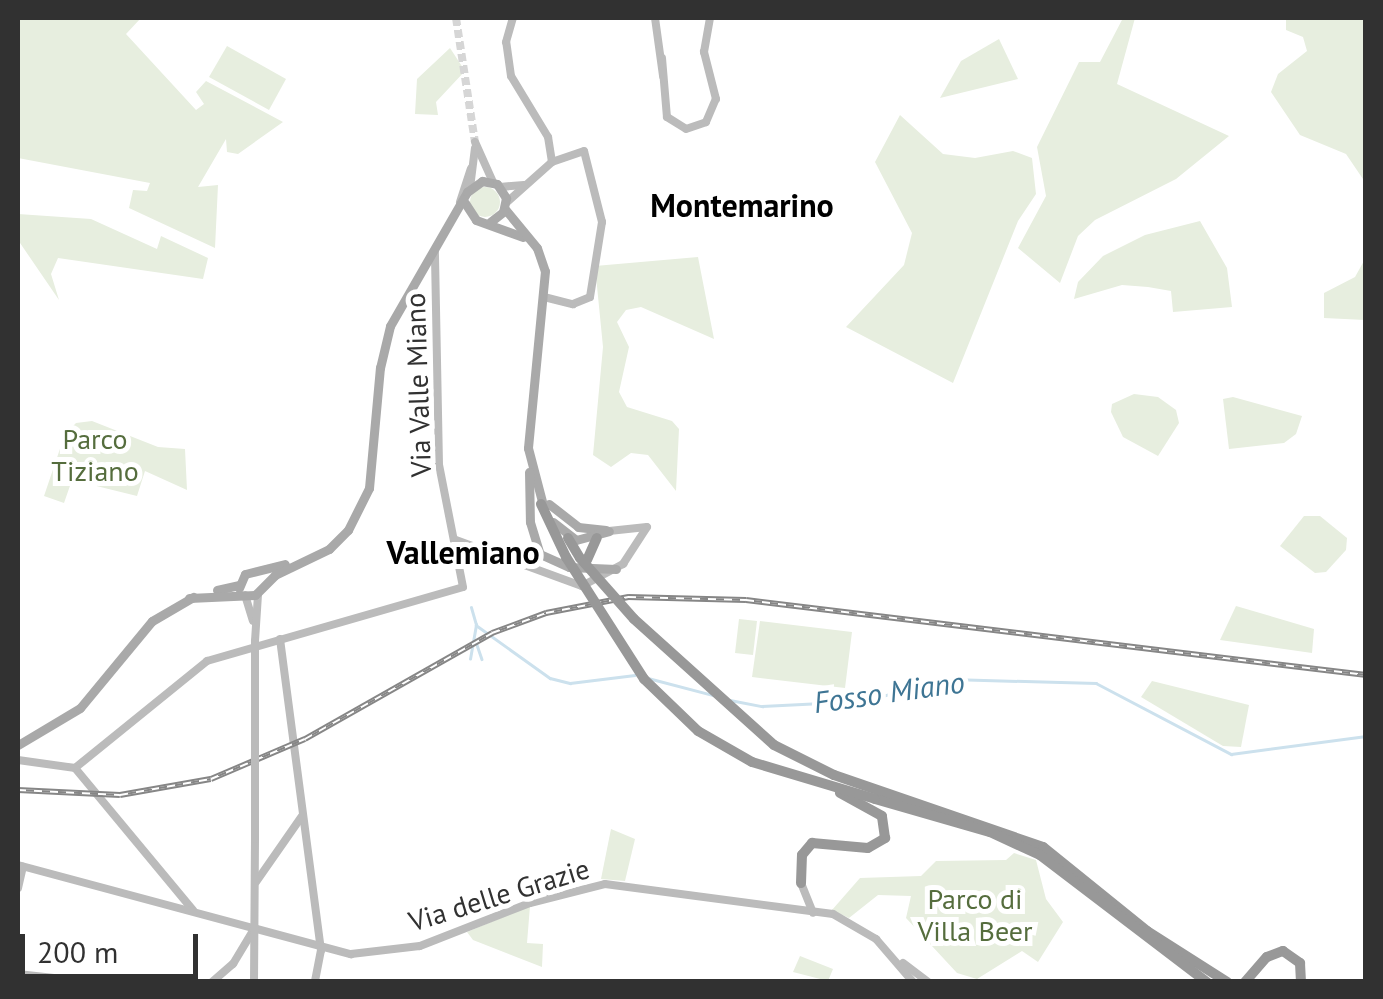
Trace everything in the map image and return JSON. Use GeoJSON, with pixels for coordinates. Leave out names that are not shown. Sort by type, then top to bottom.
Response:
{"type":"FeatureCollection","features":[{"type":"Feature","properties":{"kind":"highway"},"geometry":{"type":"LineString","coordinates":[[545,504],[566,557],[637,669],[676,713],[752,762],[876,805],[990,832],[1041,851],[1195,964],[1227,982]]}},
{"type":"Feature","properties":{"kind":"highway"},"geometry":{"type":"LineString","coordinates":[[568,538],[597,581],[753,730],[790,754],[863,785],[1041,851],[1206,982]]}},
{"type":"Feature","properties":{"kind":"highway"},"geometry":{"type":"LineString","coordinates":[[583,559],[597,538]]}},
{"type":"Feature","properties":{"kind":"highway"},"geometry":{"type":"LineString","coordinates":[[801,877],[808,846],[832,840],[878,846],[888,829],[876,805]]}},
{"type":"Feature","properties":{"kind":"highway"},"geometry":{"type":"LineString","coordinates":[[1195,964],[1242,982],[1267,957],[1282,951],[1300,963],[1302,982]]}},
{"type":"Feature","properties":{"kind":"main road"},"geometry":{"type":"LineString","coordinates":[[239,591],[245,574],[274,572],[329,549],[358,516],[369,488],[383,347],[463,208],[470,188],[497,185],[506,206],[542,259],[544,297],[530,464],[530,522],[540,554],[569,567],[616,569]]}},
{"type":"Feature","properties":{"kind":"main road"},"geometry":{"type":"LineString","coordinates":[[490,222],[506,206]]}},
{"type":"Feature","properties":{"kind":"main road"},"geometry":{"type":"LineString","coordinates":[[463,208],[476,220],[490,222],[531,241]]}},
{"type":"Feature","properties":{"kind":"main road"},"geometry":{"type":"LineString","coordinates":[[446,238],[476,220]]}},
{"type":"Feature","properties":{"kind":"main road"},"geometry":{"type":"LineString","coordinates":[[530,464],[545,504],[568,538],[597,538],[609,530]]}},
{"type":"Feature","properties":{"kind":"main road"},"geometry":{"type":"LineString","coordinates":[[545,504],[578,527],[609,530]]}},
{"type":"Feature","properties":{"kind":"main road"},"geometry":{"type":"LineString","coordinates":[[18,745],[80,708],[152,622],[189,598],[260,589],[274,572]]}},
{"type":"Feature","properties":{"kind":"main road"},"geometry":{"type":"LineString","coordinates":[[257,574],[260,589]]}},
{"type":"Feature","properties":{"kind":"street"},"geometry":{"type":"LineString","coordinates":[[513,18],[507,56],[548,137],[552,162]]}},
{"type":"Feature","properties":{"kind":"street"},"geometry":{"type":"LineString","coordinates":[[656,22],[662,58],[662,105],[672,124],[696,128],[712,117],[716,100],[704,40],[710,18]]}},
{"type":"Feature","properties":{"kind":"street"},"geometry":{"type":"LineString","coordinates":[[463,208],[475,145],[497,185],[529,184]]}},
{"type":"Feature","properties":{"kind":"street"},"geometry":{"type":"LineString","coordinates":[[506,206],[552,162],[584,151],[602,222],[590,297],[572,304],[544,297]]}},
{"type":"Feature","properties":{"kind":"street"},"geometry":{"type":"LineString","coordinates":[[470,188],[471,169]]}},
{"type":"Feature","properties":{"kind":"street","name":"Via Valle Miano"},"geometry":{"type":"LineString","coordinates":[[280,639],[460,591],[459,554],[439,465],[435,252]]}},
{"type":"Feature","properties":{"kind":"street"},"geometry":{"type":"LineString","coordinates":[[456,540],[466,538],[582,586],[616,569],[647,527],[609,530]]}},
{"type":"Feature","properties":{"kind":"street"},"geometry":{"type":"LineString","coordinates":[[254,982],[254,607],[260,589]]}},
{"type":"Feature","properties":{"kind":"street"},"geometry":{"type":"LineString","coordinates":[[239,591],[254,607]]}},
{"type":"Feature","properties":{"kind":"street"},"geometry":{"type":"LineString","coordinates":[[75,768],[207,660],[280,639],[321,950],[315,982]]}},
{"type":"Feature","properties":{"kind":"street"},"geometry":{"type":"LineString","coordinates":[[18,760],[75,768],[193,911]]}},
{"type":"Feature","properties":{"kind":"street"},"geometry":{"type":"LineString","coordinates":[[256,882],[302,816]]}},
{"type":"Feature","properties":{"kind":"street"},"geometry":{"type":"LineString","coordinates":[[18,886],[20,866]]}},
{"type":"Feature","properties":{"kind":"street","name":"Via delle Grazie"},"geometry":{"type":"LineString","coordinates":[[20,866],[193,911],[321,950],[420,946],[597,885],[833,914],[894,956],[913,982]]}},
{"type":"Feature","properties":{"kind":"street"},"geometry":{"type":"LineString","coordinates":[[801,877],[813,913]]}},
{"type":"Feature","properties":{"kind":"street"},"geometry":{"type":"LineString","coordinates":[[212,982],[233,964],[254,931]]}},
{"type":"Feature","properties":{"kind":"street"},"geometry":{"type":"LineString","coordinates":[[894,956],[928,982]]}},
{"type":"Feature","properties":{"kind":"street"},"geometry":{"type":"LineString","coordinates":[[18,974],[90,982]]}},
{"type":"Feature","properties":{"kind":"green space"},"geometry":{"type":"Polygon","coordinates":[[[18,18],[141,18],[126,34],[196,110],[204,104],[196,92],[206,81],[283,122],[238,154],[227,152],[226,139],[198,187],[218,185],[215,248],[129,208],[133,190],[147,191],[150,183],[18,158],[18,18]]]}},
{"type":"Feature","properties":{"kind":"green space"},"geometry":{"type":"Polygon","coordinates":[[[1123,18],[1135,18],[1117,84],[1229,136],[1176,179],[1095,220],[1078,236],[1060,283],[1018,248],[1046,196],[1037,147],[1079,62],[1100,62],[1123,18]]]}},
{"type":"Feature","properties":{"kind":"green space"},"geometry":{"type":"Polygon","coordinates":[[[1286,18],[1365,18],[1365,182],[1346,154],[1300,135],[1271,92],[1278,74],[1307,51],[1303,37],[1286,30],[1286,18]]]}},
{"type":"Feature","properties":{"kind":"green space"},"geometry":{"type":"Polygon","coordinates":[[[999,39],[1018,79],[940,98],[961,61],[999,39]]]}},
{"type":"Feature","properties":{"kind":"green space"},"geometry":{"type":"Polygon","coordinates":[[[227,46],[286,79],[269,110],[209,77],[227,46]]]}},
{"type":"Feature","properties":{"kind":"green space"},"geometry":{"type":"Polygon","coordinates":[[[450,48],[465,71],[436,102],[438,115],[415,114],[417,79],[450,48]]]}},
{"type":"Feature","properties":{"kind":"green space"},"geometry":{"type":"Polygon","coordinates":[[[900,115],[943,154],[975,158],[1013,151],[1032,158],[1036,194],[1018,221],[953,383],[846,327],[904,265],[912,233],[875,162],[900,115]]]}},
{"type":"Feature","properties":{"kind":"green space"},"geometry":{"type":"Polygon","coordinates":[[[485,187],[499,196],[500,202],[491,216],[485,217],[471,208],[470,202],[479,188],[485,187]]]}},
{"type":"Feature","properties":{"kind":"green space"},"geometry":{"type":"Polygon","coordinates":[[[18,214],[91,219],[157,249],[161,236],[208,258],[203,279],[58,258],[51,274],[59,300],[18,240],[18,214]]]}},
{"type":"Feature","properties":{"kind":"green space"},"geometry":{"type":"Polygon","coordinates":[[[1200,221],[1227,268],[1232,307],[1173,312],[1171,291],[1122,285],[1074,299],[1078,282],[1103,256],[1145,235],[1200,221]]]}},
{"type":"Feature","properties":{"kind":"green space"},"geometry":{"type":"Polygon","coordinates":[[[698,257],[714,339],[641,307],[626,310],[617,322],[629,347],[619,392],[627,407],[672,421],[679,429],[676,491],[648,455],[631,453],[611,467],[593,455],[603,347],[595,266],[698,257]]]}},
{"type":"Feature","properties":{"kind":"green space"},"geometry":{"type":"Polygon","coordinates":[[[1365,259],[1365,320],[1324,318],[1324,293],[1355,277],[1365,259]]]}},
{"type":"Feature","properties":{"kind":"green space"},"geometry":{"type":"Polygon","coordinates":[[[1134,394],[1158,397],[1176,410],[1179,423],[1158,456],[1123,437],[1111,412],[1112,404],[1134,394]]]}},
{"type":"Feature","properties":{"kind":"green space"},"geometry":{"type":"Polygon","coordinates":[[[1233,397],[1302,416],[1296,434],[1284,443],[1229,449],[1223,399],[1233,397]]]}},
{"type":"Feature","properties":{"kind":"green space","name":"Parco Tiziano"},"geometry":{"type":"Polygon","coordinates":[[[92,421],[158,447],[185,449],[187,490],[145,471],[137,496],[72,480],[64,503],[44,496],[65,434],[76,423],[92,421]]]}},
{"type":"Feature","properties":{"kind":"green space"},"geometry":{"type":"Polygon","coordinates":[[[1304,516],[1320,516],[1347,538],[1346,550],[1326,572],[1315,573],[1280,546],[1304,516]]]}},
{"type":"Feature","properties":{"kind":"green space"},"geometry":{"type":"Polygon","coordinates":[[[1236,606],[1314,629],[1312,653],[1220,640],[1236,606]]]}},
{"type":"Feature","properties":{"kind":"green space"},"geometry":{"type":"Polygon","coordinates":[[[739,619],[757,621],[753,655],[735,653],[739,619]]]}},
{"type":"Feature","properties":{"kind":"green space"},"geometry":{"type":"Polygon","coordinates":[[[760,621],[852,632],[845,688],[752,677],[760,621]]]}},
{"type":"Feature","properties":{"kind":"green space"},"geometry":{"type":"Polygon","coordinates":[[[1152,681],[1249,705],[1241,747],[1223,746],[1141,697],[1152,681]]]}},
{"type":"Feature","properties":{"kind":"green space"},"geometry":{"type":"Polygon","coordinates":[[[611,829],[635,839],[625,881],[601,879],[611,829]]]}},
{"type":"Feature","properties":{"kind":"green space","name":"Parco di Villa Beer"},"geometry":{"type":"Polygon","coordinates":[[[1014,853],[1036,860],[1046,899],[1063,922],[1038,962],[1022,951],[977,979],[957,973],[906,918],[911,896],[878,895],[849,918],[832,910],[860,878],[921,876],[936,861],[1006,860],[1014,853]]]}},
{"type":"Feature","properties":{"kind":"green space"},"geometry":{"type":"Polygon","coordinates":[[[530,906],[527,943],[543,944],[542,967],[473,940],[467,932],[530,906]]]}},
{"type":"Feature","properties":{"kind":"green space"},"geometry":{"type":"Polygon","coordinates":[[[800,956],[833,969],[828,981],[793,972],[800,956]]]}},
{"type":"Feature","properties":{"kind":"waterway"},"geometry":{"type":"LineString","coordinates":[[470,659],[476,625],[471,608]]}},
{"type":"Feature","properties":{"kind":"waterway","name":"Fosso Miano"},"geometry":{"type":"LineString","coordinates":[[476,625],[550,678],[570,683],[635,675]]}},
{"type":"Feature","properties":{"kind":"waterway"},"geometry":{"type":"LineString","coordinates":[[476,642],[482,659]]}},
{"type":"Feature","properties":{"kind":"waterway","name":"Fosso Miano"},"geometry":{"type":"LineString","coordinates":[[648,678],[713,695]]}},
{"type":"Feature","properties":{"kind":"waterway","name":"Fosso Miano"},"geometry":{"type":"LineString","coordinates":[[730,700],[762,706],[862,701],[950,679],[1096,683],[1231,754],[1366,736]]}},
{"type":"Feature","properties":{"kind":"tunnel"},"geometry":{"type":"LineString","coordinates":[[456,18],[475,142]]}},
{"type":"Feature","properties":{"kind":"railway"},"geometry":{"type":"LineString","coordinates":[[18,790],[120,795],[211,779],[305,739],[492,633],[546,613],[628,597],[746,600],[1366,675]]}},
{"type":"Feature","properties":{"kind":"district","name":"Montemarino"},"geometry":{"type":"Point","coordinates":[742,205]}},
{"type":"Feature","properties":{"kind":"district","name":"Vallemiano"},"geometry":{"type":"Point","coordinates":[463,552]}}]}
